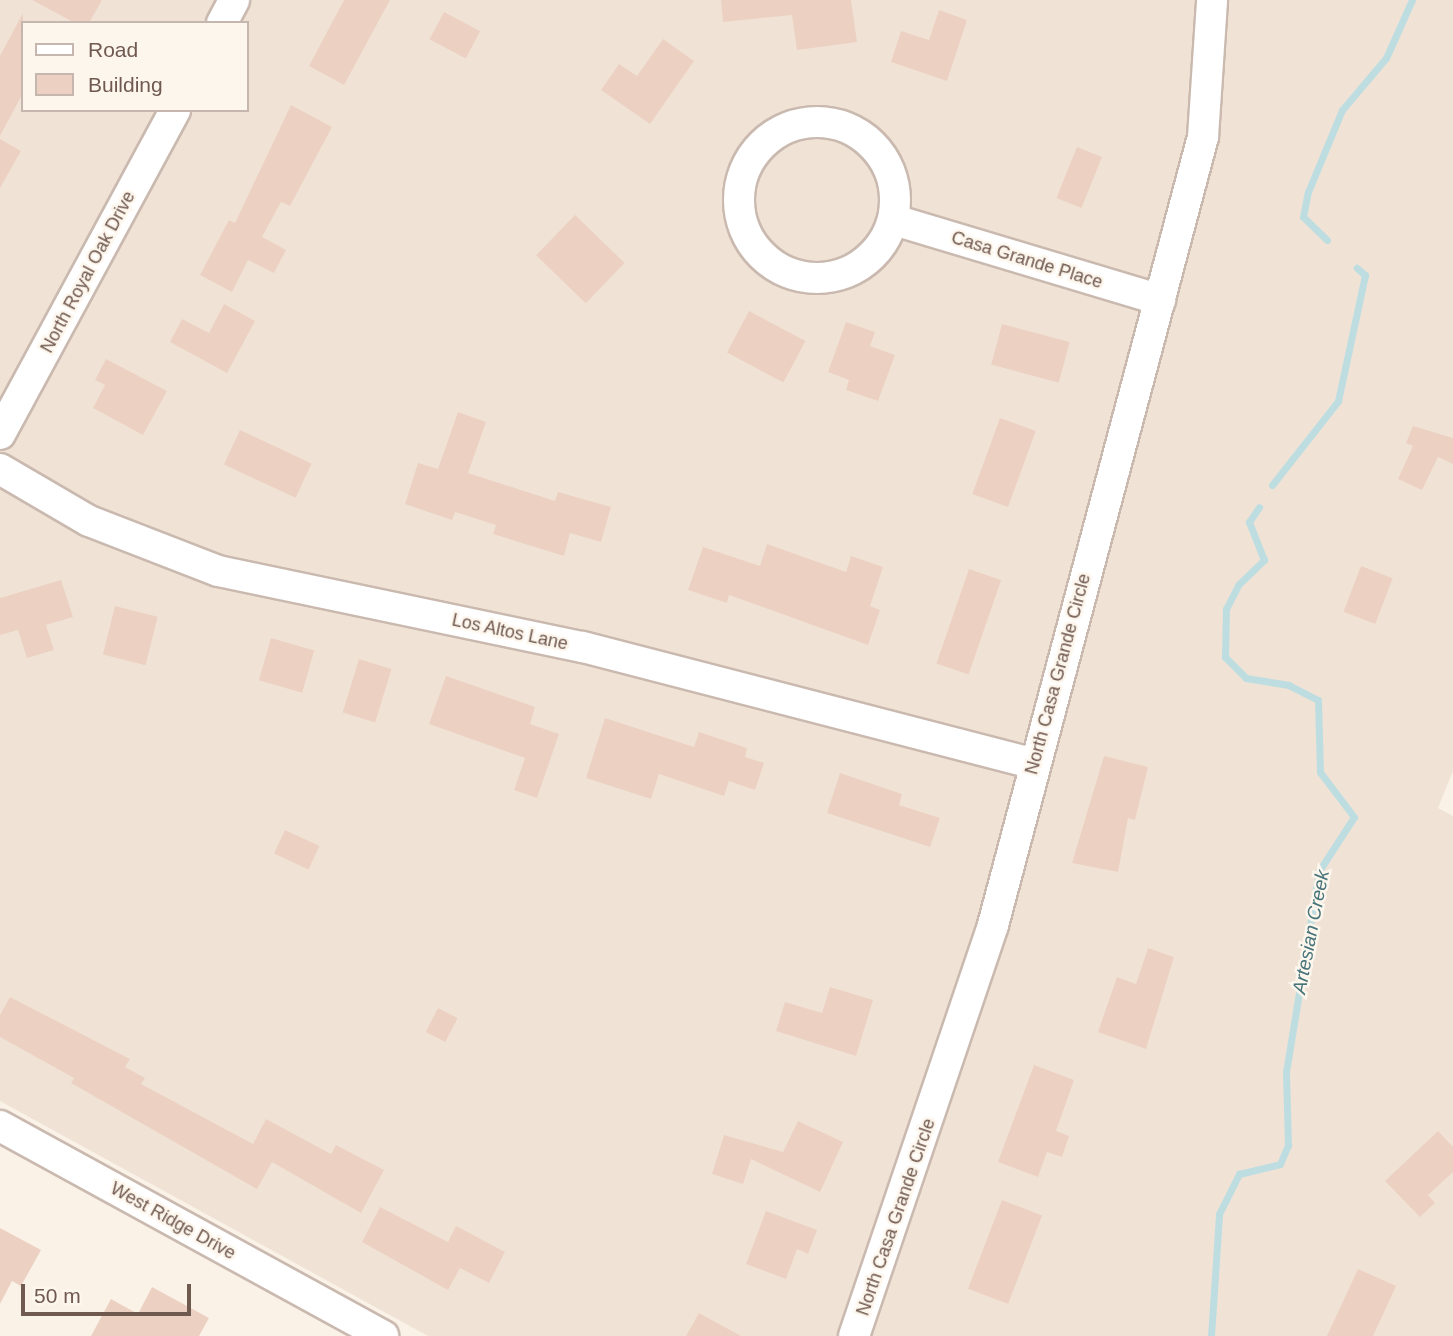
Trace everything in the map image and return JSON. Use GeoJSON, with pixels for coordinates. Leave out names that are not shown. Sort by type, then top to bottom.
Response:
{"type":"FeatureCollection","features":[{"type":"Feature","properties":{"kind":"street"},"geometry":{"type":"LineString","coordinates":[[223,21],[233,0]]}},
{"type":"Feature","properties":{"kind":"street","name":"North Casa Grande Circle"},"geometry":{"type":"LineString","coordinates":[[855,1336],[993,925],[1033,764],[1203,137],[1212,0]]}},
{"type":"Feature","properties":{"kind":"street","name":"North Royal Oak Drive"},"geometry":{"type":"LineString","coordinates":[[0,434],[174,112]]}},
{"type":"Feature","properties":{"kind":"street"},"geometry":{"type":"LineString","coordinates":[[836,124],[859,134],[891,171],[894,220],[864,265],[812,279],[763,258],[742,222],[740,183],[749,160],[787,127],[836,124]]}},
{"type":"Feature","properties":{"kind":"street","name":"Casa Grande Place"},"geometry":{"type":"LineString","coordinates":[[894,220],[1160,300]]}},
{"type":"Feature","properties":{"kind":"street","name":"Los Altos Lane"},"geometry":{"type":"LineString","coordinates":[[0,469],[89,521],[218,572],[583,648],[1033,764]]}},
{"type":"Feature","properties":{"kind":"street","name":"West Ridge Drive"},"geometry":{"type":"LineString","coordinates":[[0,1126],[383,1336]]}},
{"type":"Feature","properties":{"kind":"shaded area"},"geometry":{"type":"Polygon","coordinates":[[[0,0],[1453,0],[1453,771],[1438,808],[1453,816],[1453,1336],[428,1336],[0,1101],[0,0]]]}},
{"type":"Feature","properties":{"kind":"building"},"geometry":{"type":"Polygon","coordinates":[[[32,0],[102,0],[90,21],[71,21],[32,0]]]}},
{"type":"Feature","properties":{"kind":"building"},"geometry":{"type":"Polygon","coordinates":[[[344,0],[390,0],[344,85],[309,66],[344,0]]]}},
{"type":"Feature","properties":{"kind":"building"},"geometry":{"type":"Polygon","coordinates":[[[721,0],[851,0],[857,42],[797,50],[792,15],[723,22],[721,0]]]}},
{"type":"Feature","properties":{"kind":"building"},"geometry":{"type":"Polygon","coordinates":[[[939,10],[967,20],[947,81],[891,62],[901,31],[929,40],[939,10]]]}},
{"type":"Feature","properties":{"kind":"building"},"geometry":{"type":"Polygon","coordinates":[[[444,12],[480,31],[466,59],[429,39],[444,12]]]}},
{"type":"Feature","properties":{"kind":"building"},"geometry":{"type":"Polygon","coordinates":[[[23,13],[21,97],[0,136],[0,56],[23,13]]]}},
{"type":"Feature","properties":{"kind":"building"},"geometry":{"type":"Polygon","coordinates":[[[663,39],[694,61],[650,124],[601,90],[619,64],[637,76],[663,39]]]}},
{"type":"Feature","properties":{"kind":"building"},"geometry":{"type":"Polygon","coordinates":[[[291,105],[332,127],[290,206],[281,202],[262,237],[286,250],[274,273],[248,260],[232,292],[200,275],[229,220],[235,223],[291,105]]]}},
{"type":"Feature","properties":{"kind":"building"},"geometry":{"type":"Polygon","coordinates":[[[0,139],[21,151],[0,188],[0,139]]]}},
{"type":"Feature","properties":{"kind":"building"},"geometry":{"type":"Polygon","coordinates":[[[1077,147],[1102,157],[1081,208],[1056,198],[1077,147]]]}},
{"type":"Feature","properties":{"kind":"building"},"geometry":{"type":"Polygon","coordinates":[[[575,215],[625,263],[586,303],[536,255],[575,215]]]}},
{"type":"Feature","properties":{"kind":"building"},"geometry":{"type":"Polygon","coordinates":[[[224,304],[255,321],[227,373],[170,342],[182,319],[209,333],[224,304]]]}},
{"type":"Feature","properties":{"kind":"building"},"geometry":{"type":"Polygon","coordinates":[[[749,311],[806,341],[783,383],[727,352],[749,311]]]}},
{"type":"Feature","properties":{"kind":"building"},"geometry":{"type":"Polygon","coordinates":[[[846,322],[875,332],[870,346],[895,355],[878,401],[846,390],[849,380],[828,372],[846,322]]]}},
{"type":"Feature","properties":{"kind":"building"},"geometry":{"type":"Polygon","coordinates":[[[1002,324],[1070,342],[1059,383],[991,365],[1002,324]]]}},
{"type":"Feature","properties":{"kind":"building"},"geometry":{"type":"Polygon","coordinates":[[[106,359],[167,391],[143,435],[93,408],[105,385],[95,380],[106,359]]]}},
{"type":"Feature","properties":{"kind":"building"},"geometry":{"type":"Polygon","coordinates":[[[458,412],[486,422],[468,473],[555,501],[558,492],[611,507],[601,542],[570,533],[564,556],[493,534],[496,525],[455,512],[452,520],[405,504],[418,463],[438,469],[458,412]]]}},
{"type":"Feature","properties":{"kind":"building"},"geometry":{"type":"Polygon","coordinates":[[[1000,418],[1036,431],[1008,507],[972,494],[1000,418]]]}},
{"type":"Feature","properties":{"kind":"building"},"geometry":{"type":"Polygon","coordinates":[[[1413,426],[1453,438],[1453,464],[1438,457],[1422,490],[1398,479],[1413,446],[1406,443],[1413,426]]]}},
{"type":"Feature","properties":{"kind":"building"},"geometry":{"type":"Polygon","coordinates":[[[240,430],[312,463],[296,498],[224,464],[240,430]]]}},
{"type":"Feature","properties":{"kind":"building"},"geometry":{"type":"Polygon","coordinates":[[[767,544],[846,572],[851,556],[883,567],[870,606],[880,610],[868,645],[729,595],[727,603],[688,590],[703,547],[760,566],[767,544]]]}},
{"type":"Feature","properties":{"kind":"building"},"geometry":{"type":"Polygon","coordinates":[[[1361,566],[1393,578],[1375,624],[1343,612],[1361,566]]]}},
{"type":"Feature","properties":{"kind":"building"},"geometry":{"type":"Polygon","coordinates":[[[969,569],[1001,580],[969,675],[936,664],[969,569]]]}},
{"type":"Feature","properties":{"kind":"building"},"geometry":{"type":"Polygon","coordinates":[[[61,580],[73,617],[46,625],[54,650],[27,658],[18,630],[0,635],[0,598],[61,580]]]}},
{"type":"Feature","properties":{"kind":"building"},"geometry":{"type":"Polygon","coordinates":[[[115,606],[158,617],[146,665],[103,655],[115,606]]]}},
{"type":"Feature","properties":{"kind":"building"},"geometry":{"type":"Polygon","coordinates":[[[271,638],[314,650],[302,693],[259,680],[271,638]]]}},
{"type":"Feature","properties":{"kind":"building"},"geometry":{"type":"Polygon","coordinates":[[[359,659],[392,669],[375,722],[343,713],[359,659]]]}},
{"type":"Feature","properties":{"kind":"building"},"geometry":{"type":"Polygon","coordinates":[[[446,676],[535,707],[530,724],[559,734],[537,798],[514,790],[525,758],[429,724],[446,676]]]}},
{"type":"Feature","properties":{"kind":"building"},"geometry":{"type":"Polygon","coordinates":[[[605,718],[694,747],[699,732],[747,748],[745,757],[764,763],[755,790],[729,781],[724,796],[659,774],[651,799],[586,778],[605,718]]]}},
{"type":"Feature","properties":{"kind":"building"},"geometry":{"type":"Polygon","coordinates":[[[1104,756],[1148,767],[1135,820],[1128,818],[1118,872],[1072,863],[1104,756]]]}},
{"type":"Feature","properties":{"kind":"building"},"geometry":{"type":"Polygon","coordinates":[[[840,773],[902,794],[899,805],[940,818],[930,847],[827,813],[840,773]]]}},
{"type":"Feature","properties":{"kind":"building"},"geometry":{"type":"Polygon","coordinates":[[[285,830],[319,846],[308,870],[274,854],[285,830]]]}},
{"type":"Feature","properties":{"kind":"building"},"geometry":{"type":"Polygon","coordinates":[[[1148,948],[1174,957],[1146,1049],[1098,1032],[1117,977],[1136,984],[1148,948]]]}},
{"type":"Feature","properties":{"kind":"building"},"geometry":{"type":"Polygon","coordinates":[[[830,987],[873,1000],[856,1056],[776,1031],[785,1002],[822,1013],[830,987]]]}},
{"type":"Feature","properties":{"kind":"building"},"geometry":{"type":"Polygon","coordinates":[[[10,997],[130,1059],[125,1067],[145,1078],[141,1084],[253,1144],[266,1119],[331,1154],[336,1145],[384,1170],[361,1213],[272,1162],[257,1189],[71,1083],[74,1078],[0,1037],[0,1015],[10,997]]]}},
{"type":"Feature","properties":{"kind":"building"},"geometry":{"type":"Polygon","coordinates":[[[438,1008],[458,1018],[445,1042],[426,1032],[438,1008]]]}},
{"type":"Feature","properties":{"kind":"building"},"geometry":{"type":"Polygon","coordinates":[[[1034,1065],[1074,1080],[1056,1131],[1069,1136],[1062,1157],[1047,1152],[1038,1177],[998,1162],[1034,1065]]]}},
{"type":"Feature","properties":{"kind":"building"},"geometry":{"type":"Polygon","coordinates":[[[798,1121],[843,1142],[820,1192],[751,1159],[743,1184],[712,1174],[724,1135],[783,1152],[798,1121]]]}},
{"type":"Feature","properties":{"kind":"building"},"geometry":{"type":"Polygon","coordinates":[[[1438,1131],[1453,1147],[1453,1172],[1428,1195],[1435,1203],[1420,1217],[1385,1181],[1438,1131]]]}},
{"type":"Feature","properties":{"kind":"building"},"geometry":{"type":"Polygon","coordinates":[[[1002,1200],[1042,1215],[1008,1304],[968,1289],[1002,1200]]]}},
{"type":"Feature","properties":{"kind":"building"},"geometry":{"type":"Polygon","coordinates":[[[380,1207],[448,1242],[456,1226],[505,1252],[489,1283],[460,1268],[448,1290],[362,1242],[380,1207]]]}},
{"type":"Feature","properties":{"kind":"building"},"geometry":{"type":"Polygon","coordinates":[[[766,1211],[817,1230],[808,1254],[797,1249],[786,1279],[746,1264],[766,1211]]]}},
{"type":"Feature","properties":{"kind":"building"},"geometry":{"type":"Polygon","coordinates":[[[0,1228],[41,1250],[21,1286],[12,1281],[0,1304],[0,1228]]]}},
{"type":"Feature","properties":{"kind":"building"},"geometry":{"type":"Polygon","coordinates":[[[1358,1269],[1396,1286],[1373,1336],[1327,1336],[1358,1269]]]}},
{"type":"Feature","properties":{"kind":"building"},"geometry":{"type":"Polygon","coordinates":[[[152,1287],[209,1318],[199,1336],[91,1336],[111,1299],[138,1314],[152,1287]]]}},
{"type":"Feature","properties":{"kind":"building"},"geometry":{"type":"Polygon","coordinates":[[[699,1313],[741,1336],[686,1336],[699,1313]]]}},
{"type":"Feature","properties":{"kind":"waterway","name":"Artesian Creek"},"geometry":{"type":"LineString","coordinates":[[1327,240],[1303,217],[1308,192],[1342,110],[1386,58],[1412,0]]}},
{"type":"Feature","properties":{"kind":"waterway","name":"Artesian Creek"},"geometry":{"type":"LineString","coordinates":[[1272,485],[1338,401],[1365,275],[1357,268]]}},
{"type":"Feature","properties":{"kind":"waterway","name":"Artesian Creek"},"geometry":{"type":"LineString","coordinates":[[1211,1336],[1219,1214],[1239,1174],[1280,1164],[1288,1145],[1286,1072],[1319,871],[1354,817],[1320,772],[1318,700],[1289,685],[1246,678],[1225,657],[1226,609],[1239,584],[1264,560],[1249,522],[1259,507]]}}]}
